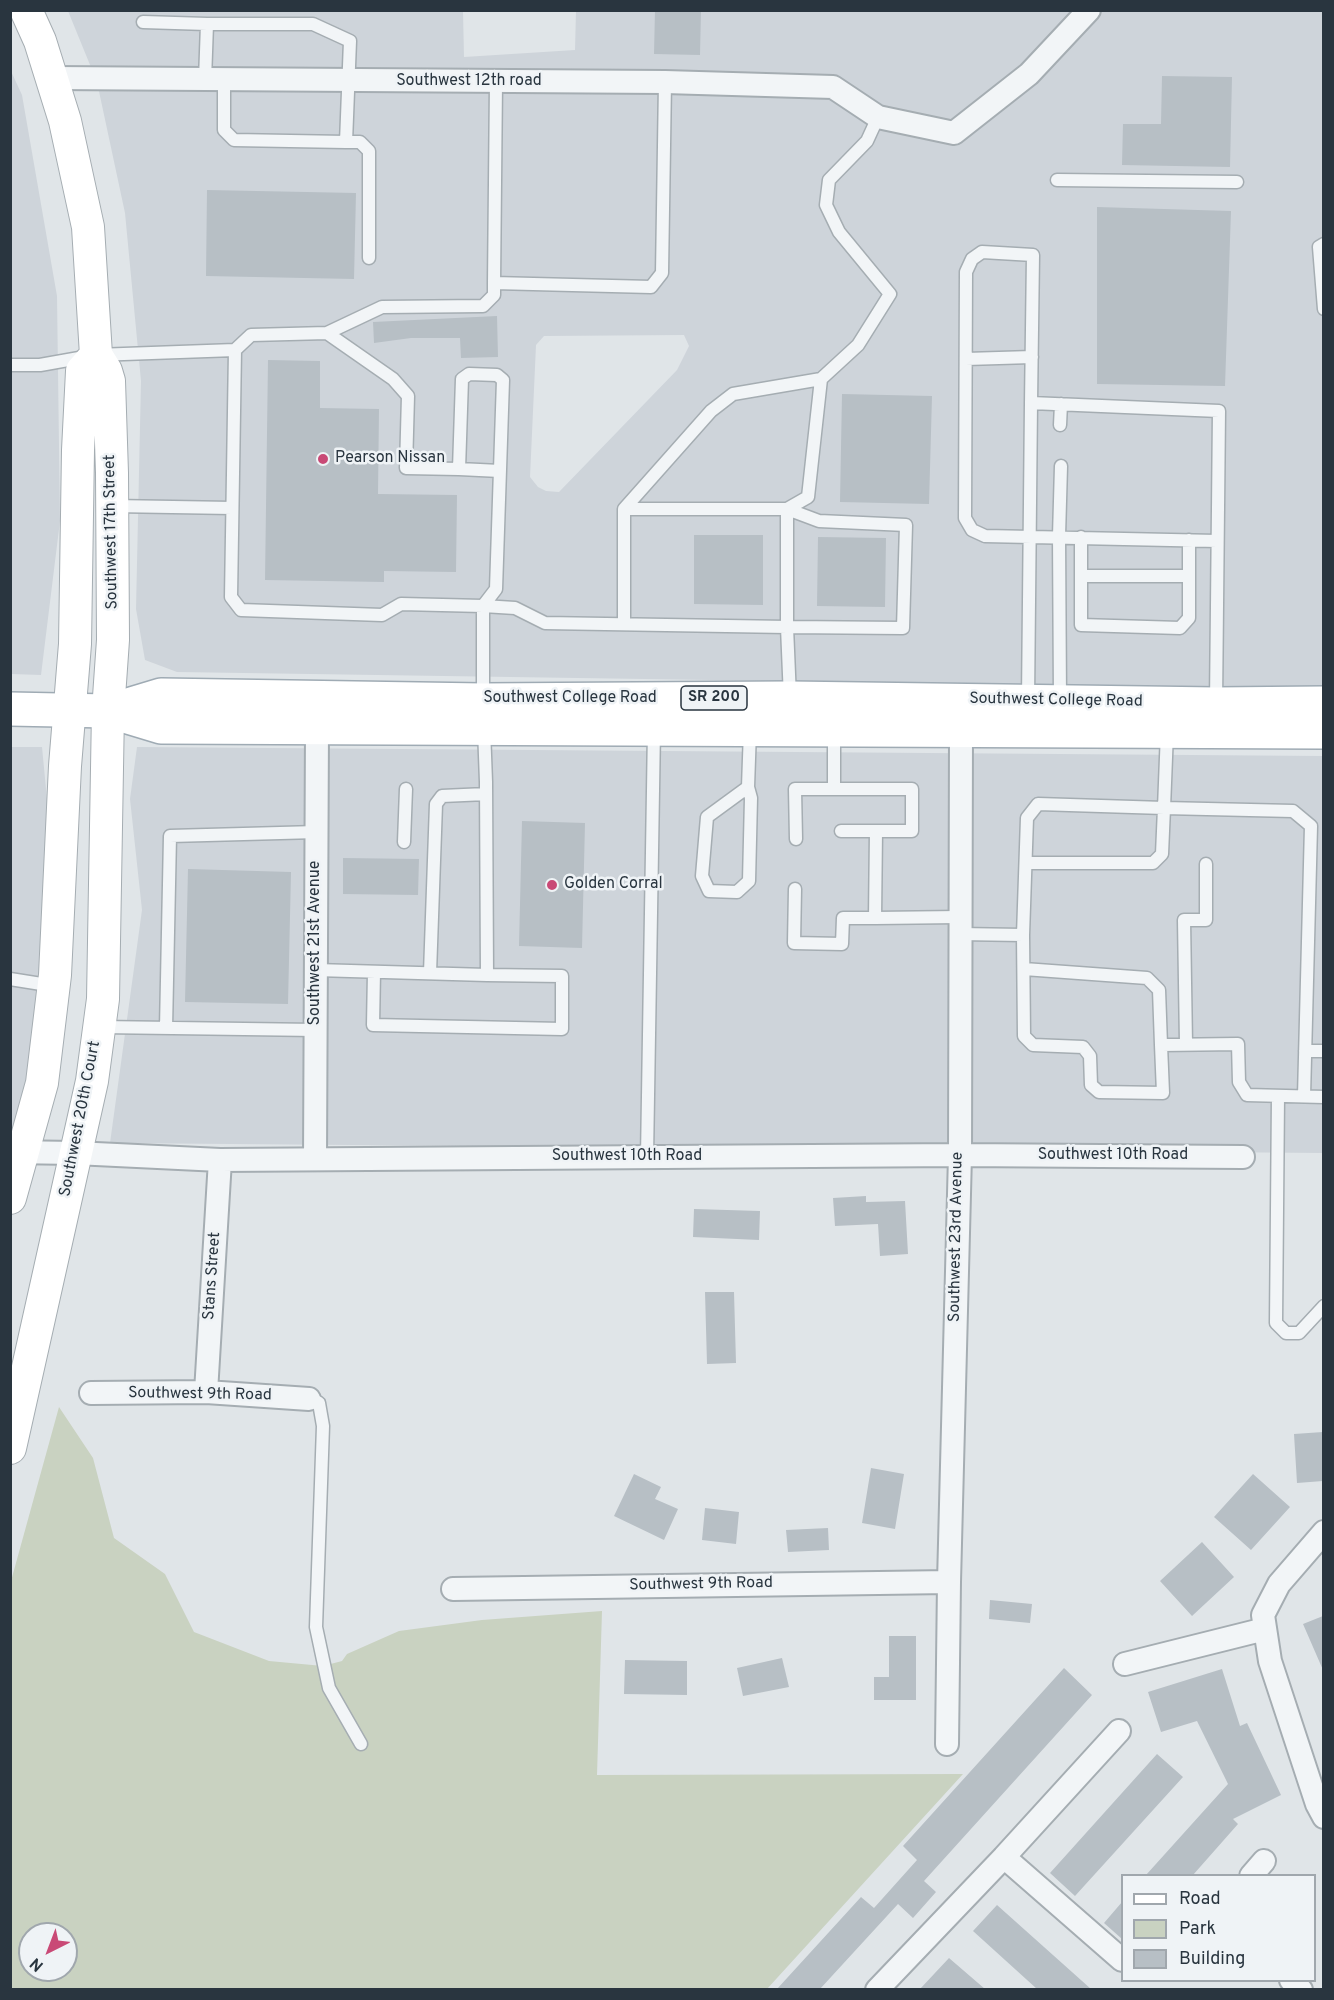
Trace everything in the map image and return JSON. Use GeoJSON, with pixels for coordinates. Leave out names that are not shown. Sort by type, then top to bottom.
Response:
{"type":"FeatureCollection","features":[{"type":"Feature","properties":{"kind":"main road","name":"Southwest 17th Street"},"geometry":{"type":"LineString","coordinates":[[26,10],[40,41],[65,121],[88,227],[96,355],[106,371],[108,381],[113,640],[108,711]]}},
{"type":"Feature","properties":{"kind":"main road","name":"Southwest 17th Street"},"geometry":{"type":"LineString","coordinates":[[69,710],[75,644],[78,450],[82,371],[96,355]]}},
{"type":"Feature","properties":{"kind":"main road","name":"Southwest College Road"},"geometry":{"type":"LineString","coordinates":[[108,711],[161,695],[483,714],[654,729],[1323,732]]}},
{"type":"Feature","properties":{"kind":"main road","name":"Southwest College Road"},"geometry":{"type":"LineString","coordinates":[[10,709],[108,711],[161,727],[317,728],[483,714],[790,698],[1216,704],[1323,703]]}},
{"type":"Feature","properties":{"kind":"main road"},"geometry":{"type":"LineString","coordinates":[[10,1198],[17,1152],[42,1083],[54,986],[69,710]]}},
{"type":"Feature","properties":{"kind":"main road","name":"Southwest 20th Court"},"geometry":{"type":"LineString","coordinates":[[10,1448],[92,1081],[103,999],[108,711]]}},
{"type":"Feature","properties":{"kind":"street"},"geometry":{"type":"LineString","coordinates":[[878,117],[954,133],[1029,74],[1089,10]]}},
{"type":"Feature","properties":{"kind":"street","name":"Southwest 12th road"},"geometry":{"type":"LineString","coordinates":[[52,78],[665,82],[833,87],[878,117]]}},
{"type":"Feature","properties":{"kind":"street","name":"Southwest 21st Avenue"},"geometry":{"type":"LineString","coordinates":[[315,1159],[317,728]]}},
{"type":"Feature","properties":{"kind":"street","name":"Southwest 23rd Avenue"},"geometry":{"type":"LineString","coordinates":[[947,1744],[960,1155],[961,730]]}},
{"type":"Feature","properties":{"kind":"street","name":"Southwest 10th Road"},"geometry":{"type":"LineString","coordinates":[[17,1152],[220,1160],[960,1155],[1243,1157]]}},
{"type":"Feature","properties":{"kind":"street","name":"Stans Street"},"geometry":{"type":"LineString","coordinates":[[206,1392],[220,1160]]}},
{"type":"Feature","properties":{"kind":"street","name":"Southwest 9th Road"},"geometry":{"type":"LineString","coordinates":[[91,1393],[206,1392],[309,1399]]}},
{"type":"Feature","properties":{"kind":"street"},"geometry":{"type":"LineString","coordinates":[[1323,1532],[1279,1584],[1263,1615],[1270,1661],[1323,1817]]}},
{"type":"Feature","properties":{"kind":"street","name":"Southwest 9th Road"},"geometry":{"type":"LineString","coordinates":[[453,1588],[949,1582]]}},
{"type":"Feature","properties":{"kind":"street"},"geometry":{"type":"LineString","coordinates":[[1125,1664],[1265,1629]]}},
{"type":"Feature","properties":{"kind":"street"},"geometry":{"type":"LineString","coordinates":[[877,1989],[1004,1857],[1119,1731]]}},
{"type":"Feature","properties":{"kind":"street"},"geometry":{"type":"LineString","coordinates":[[1004,1857],[1121,1959]]}},
{"type":"Feature","properties":{"kind":"lane"},"geometry":{"type":"LineString","coordinates":[[143,22],[313,24],[350,41],[346,142]]}},
{"type":"Feature","properties":{"kind":"lane"},"geometry":{"type":"LineString","coordinates":[[207,24],[214,80],[224,130],[234,140],[360,142],[369,151],[369,258]]}},
{"type":"Feature","properties":{"kind":"lane"},"geometry":{"type":"LineString","coordinates":[[10,365],[40,365],[96,355],[235,350],[251,335],[327,333],[382,307],[483,306],[494,295],[496,82]]}},
{"type":"Feature","properties":{"kind":"lane"},"geometry":{"type":"LineString","coordinates":[[494,283],[651,287],[662,273],[665,82]]}},
{"type":"Feature","properties":{"kind":"lane"},"geometry":{"type":"LineString","coordinates":[[624,623],[624,509],[711,411],[733,393],[821,379],[858,345],[890,294],[839,232],[826,205],[829,180],[867,141],[878,117]]}},
{"type":"Feature","properties":{"kind":"lane"},"geometry":{"type":"LineString","coordinates":[[1056,180],[1237,182]]}},
{"type":"Feature","properties":{"kind":"lane"},"geometry":{"type":"LineString","coordinates":[[1323,244],[1319,247],[1323,309]]}},
{"type":"Feature","properties":{"kind":"lane"},"geometry":{"type":"LineString","coordinates":[[1044,700],[1030,536],[1033,255],[982,252],[972,260],[966,272],[965,518],[972,530],[985,536],[1030,536],[1059,536],[1217,541]]}},
{"type":"Feature","properties":{"kind":"lane"},"geometry":{"type":"LineString","coordinates":[[327,333],[393,379],[408,396],[406,468],[500,471]]}},
{"type":"Feature","properties":{"kind":"lane"},"geometry":{"type":"LineString","coordinates":[[235,350],[231,597],[241,610],[382,615],[401,604],[483,606],[515,608],[544,622],[903,628],[906,525],[819,521],[787,509],[624,509]]}},
{"type":"Feature","properties":{"kind":"lane"},"geometry":{"type":"LineString","coordinates":[[966,359],[1032,357]]}},
{"type":"Feature","properties":{"kind":"lane"},"geometry":{"type":"LineString","coordinates":[[459,470],[462,379],[469,374],[497,375],[503,380],[496,589],[483,606],[487,975]]}},
{"type":"Feature","properties":{"kind":"lane"},"geometry":{"type":"LineString","coordinates":[[787,509],[808,497],[821,379]]}},
{"type":"Feature","properties":{"kind":"lane"},"geometry":{"type":"LineString","coordinates":[[1031,403],[1219,411],[1216,704]]}},
{"type":"Feature","properties":{"kind":"lane"},"geometry":{"type":"LineString","coordinates":[[1060,425],[1061,405]]}},
{"type":"Feature","properties":{"kind":"lane"},"geometry":{"type":"LineString","coordinates":[[1044,700],[1059,536],[1061,466]]}},
{"type":"Feature","properties":{"kind":"lane"},"geometry":{"type":"LineString","coordinates":[[112,506],[232,508]]}},
{"type":"Feature","properties":{"kind":"lane"},"geometry":{"type":"LineString","coordinates":[[787,509],[787,627],[790,698]]}},
{"type":"Feature","properties":{"kind":"lane"},"geometry":{"type":"LineString","coordinates":[[1081,537],[1081,625],[1180,628],[1189,618],[1189,540]]}},
{"type":"Feature","properties":{"kind":"lane"},"geometry":{"type":"LineString","coordinates":[[1081,576],[1189,576]]}},
{"type":"Feature","properties":{"kind":"lane"},"geometry":{"type":"LineString","coordinates":[[647,1157],[654,729]]}},
{"type":"Feature","properties":{"kind":"lane"},"geometry":{"type":"LineString","coordinates":[[748,787],[707,817],[702,876],[709,891],[737,892],[750,881],[751,798],[748,787],[750,729]]}},
{"type":"Feature","properties":{"kind":"lane"},"geometry":{"type":"LineString","coordinates":[[834,729],[834,789]]}},
{"type":"Feature","properties":{"kind":"lane"},"geometry":{"type":"LineString","coordinates":[[1026,863],[1153,863],[1162,854],[1167,731]]}},
{"type":"Feature","properties":{"kind":"lane"},"geometry":{"type":"LineString","coordinates":[[404,842],[406,789]]}},
{"type":"Feature","properties":{"kind":"lane"},"geometry":{"type":"LineString","coordinates":[[796,839],[795,789],[912,789],[912,831],[841,831]]}},
{"type":"Feature","properties":{"kind":"lane"},"geometry":{"type":"LineString","coordinates":[[430,973],[436,804],[442,796],[486,794]]}},
{"type":"Feature","properties":{"kind":"lane"},"geometry":{"type":"LineString","coordinates":[[1024,969],[1147,978],[1159,990],[1163,1093],[1099,1092],[1091,1085],[1090,1056],[1083,1047],[1033,1045],[1024,1036],[1023,935],[1027,818],[1038,804],[1293,811],[1311,826],[1304,1096]]}},
{"type":"Feature","properties":{"kind":"lane"},"geometry":{"type":"LineString","coordinates":[[875,918],[876,831]]}},
{"type":"Feature","properties":{"kind":"lane"},"geometry":{"type":"LineString","coordinates":[[166,1028],[170,836],[317,832]]}},
{"type":"Feature","properties":{"kind":"lane"},"geometry":{"type":"LineString","coordinates":[[1186,1044],[1184,920],[1206,920],[1206,864]]}},
{"type":"Feature","properties":{"kind":"lane"},"geometry":{"type":"LineString","coordinates":[[795,889],[794,943],[842,944],[843,918],[875,918],[1023,935]]}},
{"type":"Feature","properties":{"kind":"lane"},"geometry":{"type":"LineString","coordinates":[[316,970],[562,976],[562,1029],[373,1025],[374,972]]}},
{"type":"Feature","properties":{"kind":"lane"},"geometry":{"type":"LineString","coordinates":[[10,979],[54,986]]}},
{"type":"Feature","properties":{"kind":"lane"},"geometry":{"type":"LineString","coordinates":[[99,1027],[316,1030]]}},
{"type":"Feature","properties":{"kind":"lane"},"geometry":{"type":"LineString","coordinates":[[1161,1045],[1238,1044],[1239,1082],[1247,1095],[1323,1096]]}},
{"type":"Feature","properties":{"kind":"lane"},"geometry":{"type":"LineString","coordinates":[[1305,1051],[1323,1051]]}},
{"type":"Feature","properties":{"kind":"lane"},"geometry":{"type":"LineString","coordinates":[[1278,1096],[1276,1323],[1286,1333],[1299,1333],[1323,1306]]}},
{"type":"Feature","properties":{"kind":"lane"},"geometry":{"type":"LineString","coordinates":[[309,1399],[319,1403],[323,1426],[316,1627],[328,1688],[362,1744]]}},
{"type":"Feature","properties":{"kind":"shaded area"},"geometry":{"type":"Polygon","coordinates":[[[68,11],[463,11],[464,57],[575,50],[576,11],[1323,11],[1323,687],[177,672],[145,660],[136,609],[141,381],[125,213],[97,82],[68,11]],[[684,335],[544,336],[536,345],[530,477],[538,487],[546,491],[559,492],[677,370],[689,346],[684,335]]]}},
{"type":"Feature","properties":{"kind":"shaded area"},"geometry":{"type":"Polygon","coordinates":[[[10,69],[22,95],[57,296],[60,521],[41,675],[11,674],[10,69]]]}},
{"type":"Feature","properties":{"kind":"shaded area"},"geometry":{"type":"Polygon","coordinates":[[[11,747],[42,747],[51,841],[31,1084],[11,1143],[11,747]]]}},
{"type":"Feature","properties":{"kind":"shaded area"},"geometry":{"type":"Polygon","coordinates":[[[137,747],[1323,756],[1323,1153],[110,1143],[142,910],[130,799],[137,747]]]}},
{"type":"Feature","properties":{"kind":"green space"},"geometry":{"type":"Polygon","coordinates":[[[59,1407],[93,1458],[114,1538],[165,1574],[194,1632],[269,1661],[323,1666],[342,1661],[347,1654],[399,1631],[482,1620],[602,1611],[597,1775],[963,1774],[767,1989],[11,1990],[11,1581],[59,1407]]]}},
{"type":"Feature","properties":{"kind":"building"},"geometry":{"type":"Polygon","coordinates":[[[655,10],[701,10],[700,55],[654,54],[655,10]]]}},
{"type":"Feature","properties":{"kind":"building"},"geometry":{"type":"Polygon","coordinates":[[[1162,76],[1232,77],[1230,167],[1122,165],[1123,124],[1161,124],[1162,76]]]}},
{"type":"Feature","properties":{"kind":"building"},"geometry":{"type":"Polygon","coordinates":[[[207,190],[356,193],[354,279],[206,276],[207,190]]]}},
{"type":"Feature","properties":{"kind":"building"},"geometry":{"type":"Polygon","coordinates":[[[1097,207],[1231,211],[1225,386],[1097,384],[1097,207]]]}},
{"type":"Feature","properties":{"kind":"building"},"geometry":{"type":"Polygon","coordinates":[[[497,316],[498,357],[461,358],[460,338],[411,338],[374,343],[373,322],[497,316]]]}},
{"type":"Feature","properties":{"kind":"building","name":"Pearson Nissan"},"geometry":{"type":"Polygon","coordinates":[[[268,360],[320,361],[320,408],[379,409],[378,494],[457,495],[456,572],[384,571],[384,582],[265,580],[268,360]]]}},
{"type":"Feature","properties":{"kind":"building"},"geometry":{"type":"Polygon","coordinates":[[[842,394],[932,396],[929,504],[840,502],[842,394]]]}},
{"type":"Feature","properties":{"kind":"building"},"geometry":{"type":"Polygon","coordinates":[[[694,535],[763,535],[763,605],[694,604],[694,535]]]}},
{"type":"Feature","properties":{"kind":"building"},"geometry":{"type":"Polygon","coordinates":[[[818,537],[886,538],[885,607],[817,606],[818,537]]]}},
{"type":"Feature","properties":{"kind":"building","name":"Golden Corral"},"geometry":{"type":"Polygon","coordinates":[[[522,821],[585,823],[582,948],[519,946],[522,821]]]}},
{"type":"Feature","properties":{"kind":"building"},"geometry":{"type":"Polygon","coordinates":[[[343,858],[419,859],[418,895],[343,894],[343,858]]]}},
{"type":"Feature","properties":{"kind":"building"},"geometry":{"type":"Polygon","coordinates":[[[188,869],[291,872],[288,1004],[185,1002],[188,869]]]}},
{"type":"Feature","properties":{"kind":"building"},"geometry":{"type":"Polygon","coordinates":[[[866,1196],[866,1202],[905,1201],[908,1254],[880,1256],[878,1224],[835,1226],[833,1198],[866,1196]]]}},
{"type":"Feature","properties":{"kind":"building"},"geometry":{"type":"Polygon","coordinates":[[[694,1209],[760,1211],[759,1240],[693,1237],[694,1209]]]}},
{"type":"Feature","properties":{"kind":"building"},"geometry":{"type":"Polygon","coordinates":[[[705,1292],[734,1292],[736,1363],[707,1364],[705,1292]]]}},
{"type":"Feature","properties":{"kind":"building"},"geometry":{"type":"Polygon","coordinates":[[[1323,1432],[1323,1481],[1297,1483],[1294,1434],[1323,1432]]]}},
{"type":"Feature","properties":{"kind":"building"},"geometry":{"type":"Polygon","coordinates":[[[871,1468],[904,1474],[895,1529],[862,1523],[871,1468]]]}},
{"type":"Feature","properties":{"kind":"building"},"geometry":{"type":"Polygon","coordinates":[[[634,1474],[661,1487],[655,1499],[678,1509],[664,1540],[614,1516],[634,1474]]]}},
{"type":"Feature","properties":{"kind":"building"},"geometry":{"type":"Polygon","coordinates":[[[1253,1474],[1290,1507],[1251,1550],[1214,1517],[1253,1474]]]}},
{"type":"Feature","properties":{"kind":"building"},"geometry":{"type":"Polygon","coordinates":[[[705,1508],[739,1512],[736,1544],[702,1540],[705,1508]]]}},
{"type":"Feature","properties":{"kind":"building"},"geometry":{"type":"Polygon","coordinates":[[[828,1528],[829,1550],[788,1552],[786,1530],[828,1528]]]}},
{"type":"Feature","properties":{"kind":"building"},"geometry":{"type":"Polygon","coordinates":[[[1202,1542],[1234,1577],[1192,1616],[1160,1581],[1202,1542]]]}},
{"type":"Feature","properties":{"kind":"building"},"geometry":{"type":"Polygon","coordinates":[[[990,1600],[1032,1604],[1030,1623],[989,1619],[990,1600]]]}},
{"type":"Feature","properties":{"kind":"building"},"geometry":{"type":"Polygon","coordinates":[[[1323,1616],[1323,1670],[1303,1624],[1323,1616]]]}},
{"type":"Feature","properties":{"kind":"building"},"geometry":{"type":"Polygon","coordinates":[[[889,1636],[916,1636],[916,1700],[874,1700],[874,1677],[889,1677],[889,1636]]]}},
{"type":"Feature","properties":{"kind":"building"},"geometry":{"type":"Polygon","coordinates":[[[782,1658],[789,1687],[743,1696],[737,1668],[782,1658]]]}},
{"type":"Feature","properties":{"kind":"building"},"geometry":{"type":"Polygon","coordinates":[[[625,1660],[687,1661],[687,1695],[624,1694],[625,1660]]]}},
{"type":"Feature","properties":{"kind":"building"},"geometry":{"type":"Polygon","coordinates":[[[1064,1668],[1092,1695],[924,1881],[936,1892],[913,1918],[898,1904],[820,1989],[777,1989],[861,1897],[874,1908],[917,1860],[903,1846],[1064,1668]]]}},
{"type":"Feature","properties":{"kind":"building"},"geometry":{"type":"Polygon","coordinates":[[[1222,1669],[1240,1726],[1247,1723],[1281,1795],[1233,1819],[1238,1824],[1194,1874],[1147,1874],[1228,1784],[1197,1721],[1161,1732],[1148,1692],[1222,1669]]]}},
{"type":"Feature","properties":{"kind":"building"},"geometry":{"type":"Polygon","coordinates":[[[1157,1754],[1183,1777],[1075,1896],[1050,1873],[1157,1754]]]}},
{"type":"Feature","properties":{"kind":"building"},"geometry":{"type":"Polygon","coordinates":[[[1121,1903],[1121,1938],[1104,1923],[1121,1903]]]}},
{"type":"Feature","properties":{"kind":"building"},"geometry":{"type":"Polygon","coordinates":[[[997,1905],[1091,1989],[1037,1989],[973,1931],[997,1905]]]}},
{"type":"Feature","properties":{"kind":"building"},"geometry":{"type":"Polygon","coordinates":[[[949,1958],[985,1989],[920,1989],[949,1958]]]}},
{"type":"Feature","properties":{"kind":"place","name":"Pearson Nissan"},"geometry":{"type":"Point","coordinates":[323,459]}},
{"type":"Feature","properties":{"kind":"place","name":"Golden Corral"},"geometry":{"type":"Point","coordinates":[552,885]}}]}
